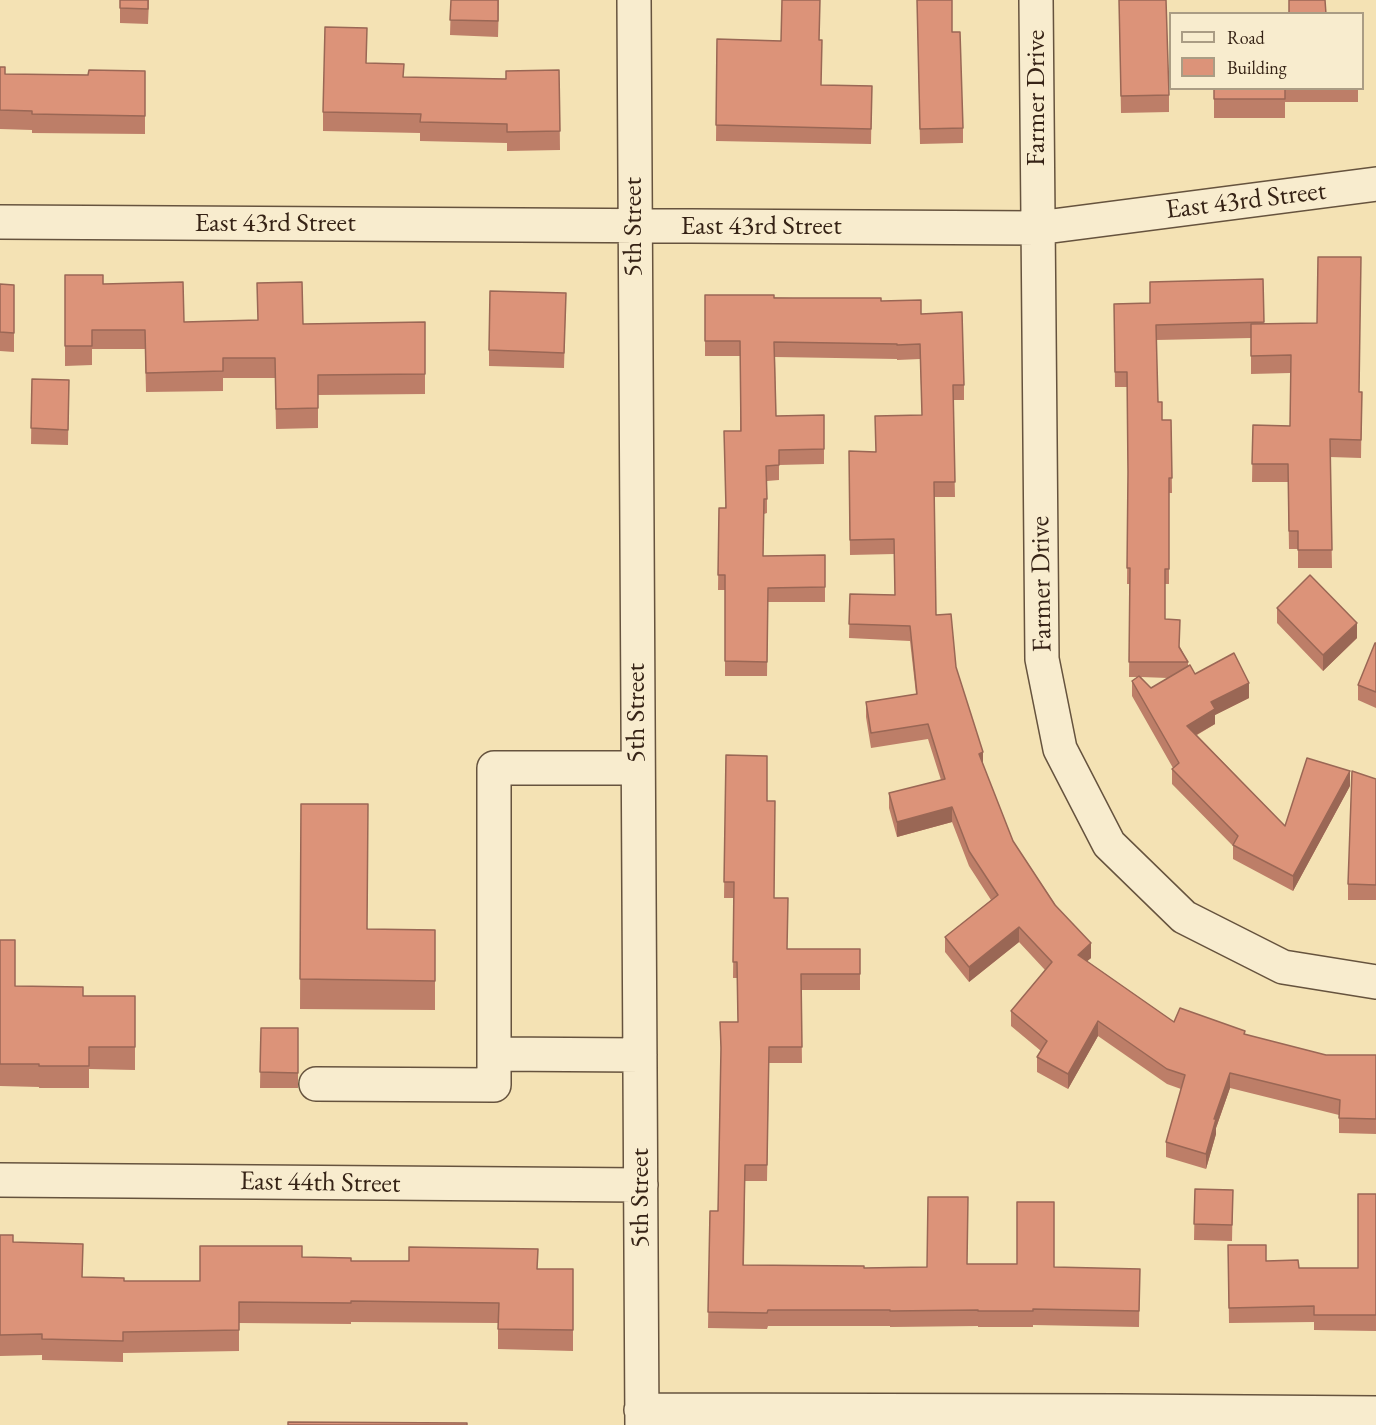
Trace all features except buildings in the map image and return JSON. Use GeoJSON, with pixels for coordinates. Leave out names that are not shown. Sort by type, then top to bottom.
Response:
{"type":"FeatureCollection","features":[{"type":"Feature","properties":{"kind":"street","name":"5th Street"},"geometry":{"type":"LineString","coordinates":[[634,0],[642,1417]]}},
{"type":"Feature","properties":{"kind":"street","name":"Farmer Drive"},"geometry":{"type":"LineString","coordinates":[[1036,0],[1042,659],[1060,749],[1109,844],[1184,917],[1283,967],[1376,982]]}},
{"type":"Feature","properties":{"kind":"street","name":"East 43rd Street"},"geometry":{"type":"LineString","coordinates":[[0,222],[1037,228],[1376,184]]}},
{"type":"Feature","properties":{"kind":"street"},"geometry":{"type":"LineString","coordinates":[[316,1084],[494,1085],[494,768],[638,768]]}},
{"type":"Feature","properties":{"kind":"street"},"geometry":{"type":"LineString","coordinates":[[494,1054],[639,1055]]}},
{"type":"Feature","properties":{"kind":"street","name":"East 44th Street"},"geometry":{"type":"LineString","coordinates":[[0,1180],[641,1185]]}},
{"type":"Feature","properties":{"kind":"street"},"geometry":{"type":"LineString","coordinates":[[642,1417],[1118,1418],[1376,1413]]}}]}
